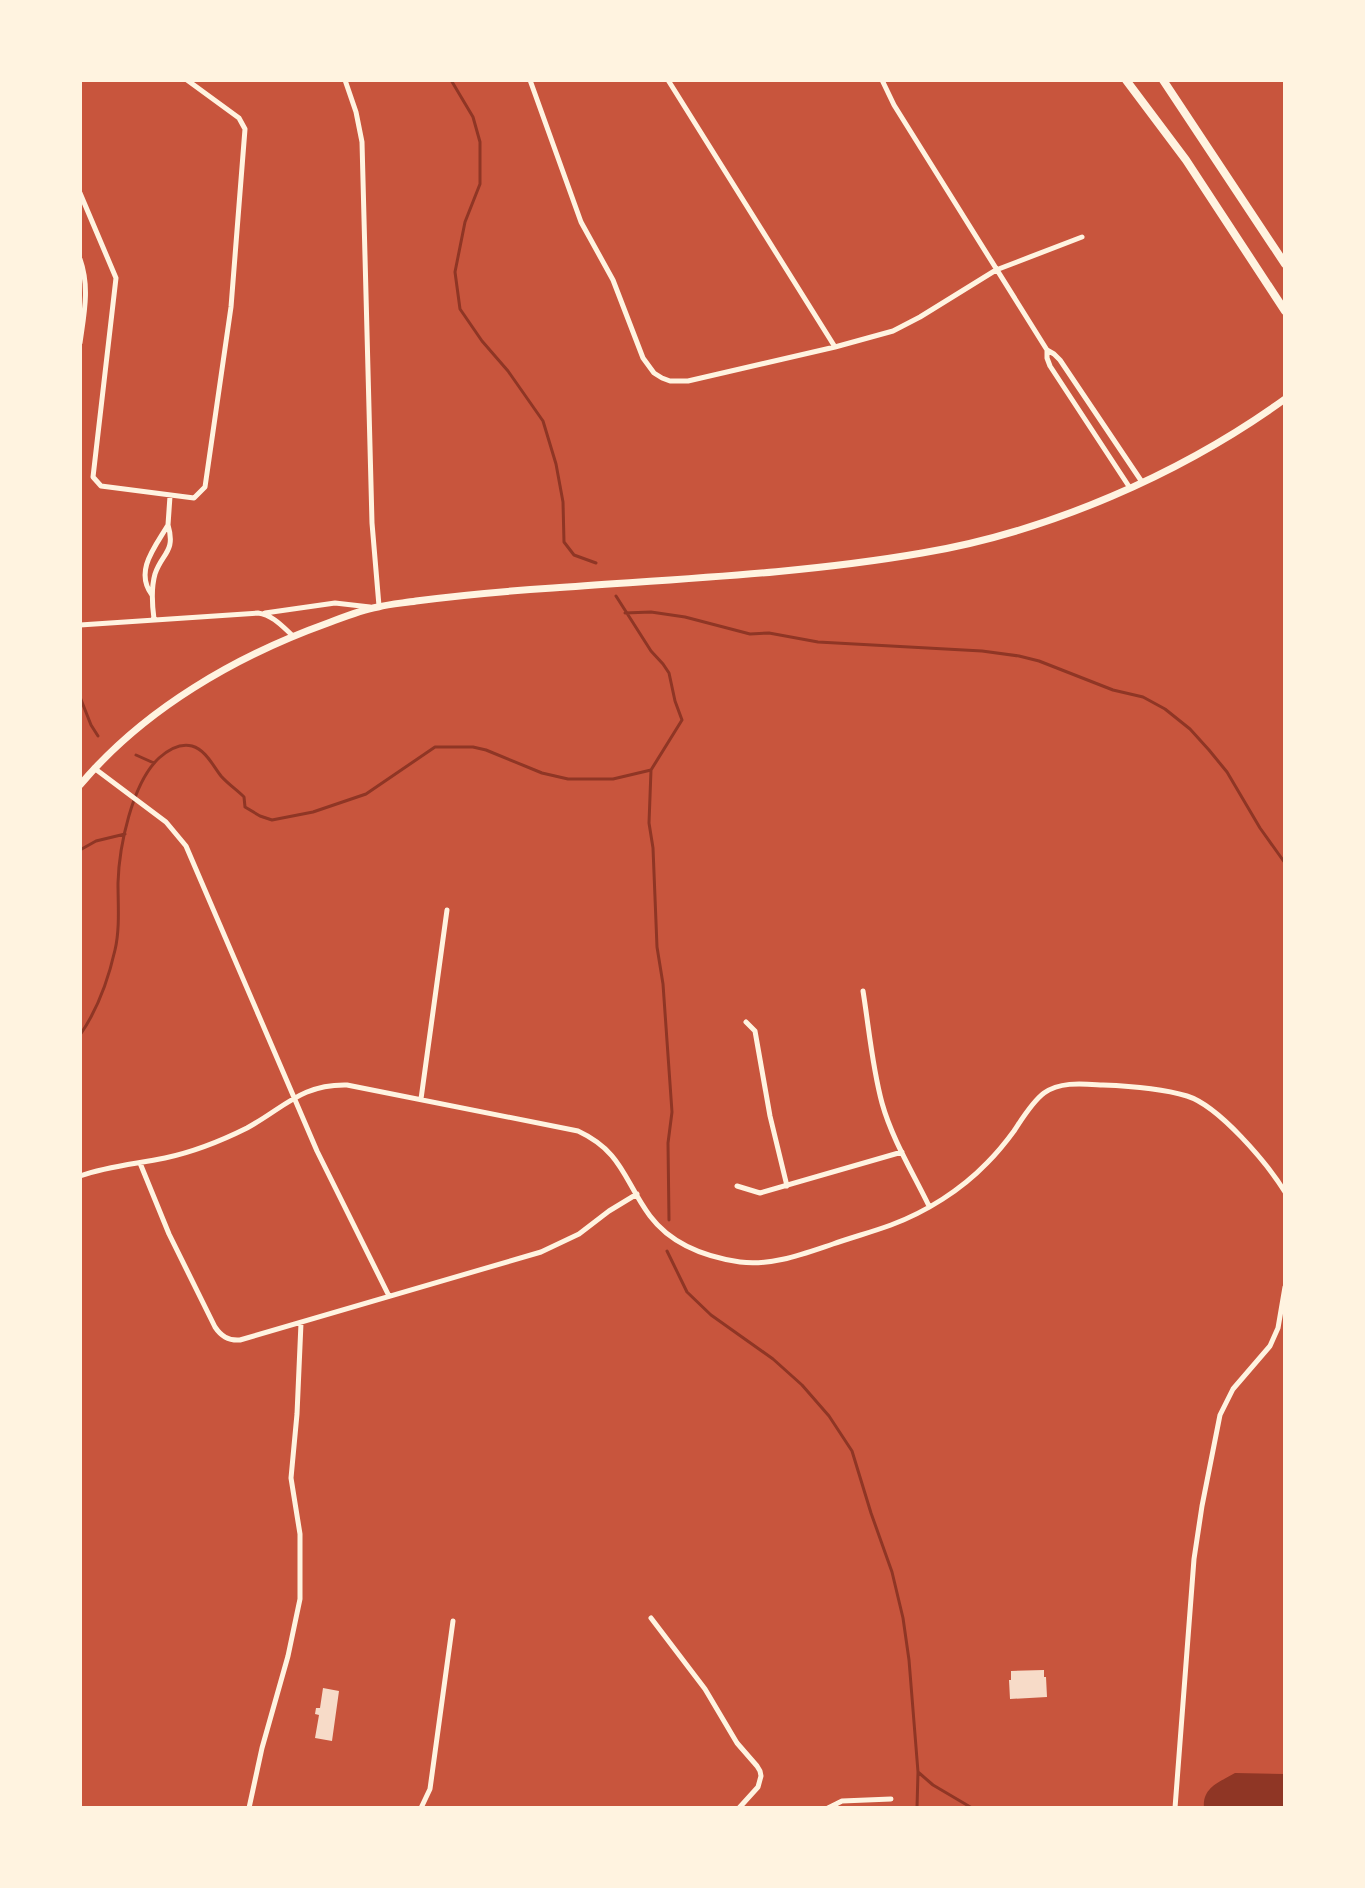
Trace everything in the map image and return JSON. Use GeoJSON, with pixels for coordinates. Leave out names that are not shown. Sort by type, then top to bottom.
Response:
{"type":"FeatureCollection","features":[{"type":"Feature","properties":{"kind":"main road"},"geometry":{"type":"LineString","coordinates":[[1126,80],[1186,160],[1285,311]]}},
{"type":"Feature","properties":{"kind":"main road"},"geometry":{"type":"LineString","coordinates":[[1163,80],[1285,264]]}},
{"type":"Feature","properties":{"kind":"main road"},"geometry":{"type":"LineString","coordinates":[[80,785],[94,768],[160,712],[227,667],[293,636],[376,607],[503,592],[829,566],[924,553],[1005,533],[1130,489],[1215,445],[1285,399]]}},
{"type":"Feature","properties":{"kind":"street"},"geometry":{"type":"LineString","coordinates":[[80,193],[116,278],[93,477],[101,486],[194,498],[205,487],[231,307],[245,129],[239,118],[187,80]]}},
{"type":"Feature","properties":{"kind":"street"},"geometry":{"type":"LineString","coordinates":[[80,625],[264,613],[335,603],[376,607],[362,142],[345,80]]}},
{"type":"Feature","properties":{"kind":"street"},"geometry":{"type":"LineString","coordinates":[[530,80],[581,222],[613,280],[643,358],[662,378],[679,382],[866,339],[907,325],[996,270],[1082,237]]}},
{"type":"Feature","properties":{"kind":"street"},"geometry":{"type":"LineString","coordinates":[[668,80],[835,347]]}},
{"type":"Feature","properties":{"kind":"street"},"geometry":{"type":"LineString","coordinates":[[882,80],[894,105],[1047,350],[1060,360],[1142,482]]}},
{"type":"Feature","properties":{"kind":"street"},"geometry":{"type":"LineString","coordinates":[[80,259],[86,283],[86,303],[80,339]]}},
{"type":"Feature","properties":{"kind":"street"},"geometry":{"type":"LineString","coordinates":[[1047,350],[1050,366],[1130,489]]}},
{"type":"Feature","properties":{"kind":"street"},"geometry":{"type":"LineString","coordinates":[[154,619],[152,595],[155,575],[170,547],[170,496]]}},
{"type":"Feature","properties":{"kind":"street"},"geometry":{"type":"LineString","coordinates":[[152,595],[145,586],[148,558],[168,525]]}},
{"type":"Feature","properties":{"kind":"street"},"geometry":{"type":"LineString","coordinates":[[264,613],[293,636]]}},
{"type":"Feature","properties":{"kind":"street"},"geometry":{"type":"LineString","coordinates":[[94,768],[166,822],[186,846],[317,1151],[389,1296]]}},
{"type":"Feature","properties":{"kind":"street"},"geometry":{"type":"LineString","coordinates":[[421,1099],[447,910]]}},
{"type":"Feature","properties":{"kind":"street"},"geometry":{"type":"LineString","coordinates":[[863,991],[883,1105],[929,1206]]}},
{"type":"Feature","properties":{"kind":"street"},"geometry":{"type":"LineString","coordinates":[[746,1022],[755,1031],[770,1116],[787,1186]]}},
{"type":"Feature","properties":{"kind":"street"},"geometry":{"type":"LineString","coordinates":[[80,1176],[110,1167],[181,1154],[221,1140],[258,1121],[293,1097],[321,1087],[347,1085],[578,1131],[604,1145],[614,1156],[649,1215],[676,1240],[702,1253],[762,1263],[797,1256],[893,1225],[957,1188],[986,1164],[1044,1093],[1067,1085],[1110,1085],[1163,1091],[1188,1096],[1201,1103],[1251,1148],[1285,1192]]}},
{"type":"Feature","properties":{"kind":"street"},"geometry":{"type":"LineString","coordinates":[[737,1186],[760,1193],[902,1152]]}},
{"type":"Feature","properties":{"kind":"street"},"geometry":{"type":"LineString","coordinates":[[140,1163],[169,1234],[218,1332],[228,1339],[240,1340],[554,1247],[579,1234],[637,1194]]}},
{"type":"Feature","properties":{"kind":"street"},"geometry":{"type":"LineString","coordinates":[[1175,1808],[1194,1559],[1220,1415],[1233,1389],[1270,1346],[1278,1328],[1285,1287]]}},
{"type":"Feature","properties":{"kind":"street"},"geometry":{"type":"LineString","coordinates":[[249,1808],[300,1599],[300,1529],[291,1478],[301,1323]]}},
{"type":"Feature","properties":{"kind":"street"},"geometry":{"type":"LineString","coordinates":[[651,1618],[705,1689],[737,1743],[757,1766],[761,1776],[758,1787],[739,1808]]}},
{"type":"Feature","properties":{"kind":"street"},"geometry":{"type":"LineString","coordinates":[[421,1808],[430,1789],[453,1621]]}},
{"type":"Feature","properties":{"kind":"street"},"geometry":{"type":"LineString","coordinates":[[828,1808],[842,1801],[891,1799]]}},
{"type":"Feature","properties":{"kind":"shaded area"},"geometry":{"type":"Polygon","coordinates":[[[1235,1773],[1285,1774],[1285,1808],[1204,1808],[1209,1790],[1235,1773]]]}},
{"type":"Feature","properties":{"kind":"building"},"geometry":{"type":"Polygon","coordinates":[[[1044,1670],[1047,1697],[1010,1699],[1011,1671],[1044,1670]]]}},
{"type":"Feature","properties":{"kind":"building"},"geometry":{"type":"Polygon","coordinates":[[[323,1688],[339,1691],[332,1741],[315,1738],[319,1715],[315,1714],[316,1708],[320,1708],[323,1688]]]}},
{"type":"Feature","properties":{"kind":"waterway"},"geometry":{"type":"LineString","coordinates":[[451,80],[473,117],[480,142],[480,184],[465,222],[455,272],[460,309],[543,421],[563,502],[564,542],[574,555],[596,563]]}},
{"type":"Feature","properties":{"kind":"waterway"},"geometry":{"type":"LineString","coordinates":[[616,596],[669,673],[682,720],[651,770],[649,823],[672,1112],[668,1143],[669,1220]]}},
{"type":"Feature","properties":{"kind":"waterway"},"geometry":{"type":"LineString","coordinates":[[625,613],[651,612],[685,617],[750,634],[769,633],[818,642],[982,651],[1019,656],[1113,690],[1143,697],[1165,709],[1190,729],[1209,750],[1227,772],[1285,863]]}},
{"type":"Feature","properties":{"kind":"waterway"},"geometry":{"type":"LineString","coordinates":[[80,697],[98,736]]}},
{"type":"Feature","properties":{"kind":"waterway"},"geometry":{"type":"LineString","coordinates":[[80,1035],[102,994],[115,950],[121,852],[134,799],[150,769],[174,748],[188,745],[201,751],[221,776],[244,797],[245,807],[272,820],[313,812],[366,794],[435,747],[486,750],[542,773],[568,779],[613,779],[651,770]]}},
{"type":"Feature","properties":{"kind":"waterway"},"geometry":{"type":"LineString","coordinates":[[136,755],[154,763]]}},
{"type":"Feature","properties":{"kind":"waterway"},"geometry":{"type":"LineString","coordinates":[[80,850],[96,841],[125,834]]}},
{"type":"Feature","properties":{"kind":"waterway"},"geometry":{"type":"LineString","coordinates":[[667,1251],[687,1292],[711,1315],[773,1359],[802,1385],[829,1416],[852,1451],[892,1572],[903,1618],[918,1772],[917,1808]]}},
{"type":"Feature","properties":{"kind":"waterway"},"geometry":{"type":"LineString","coordinates":[[918,1772],[933,1785],[972,1808]]}}]}
